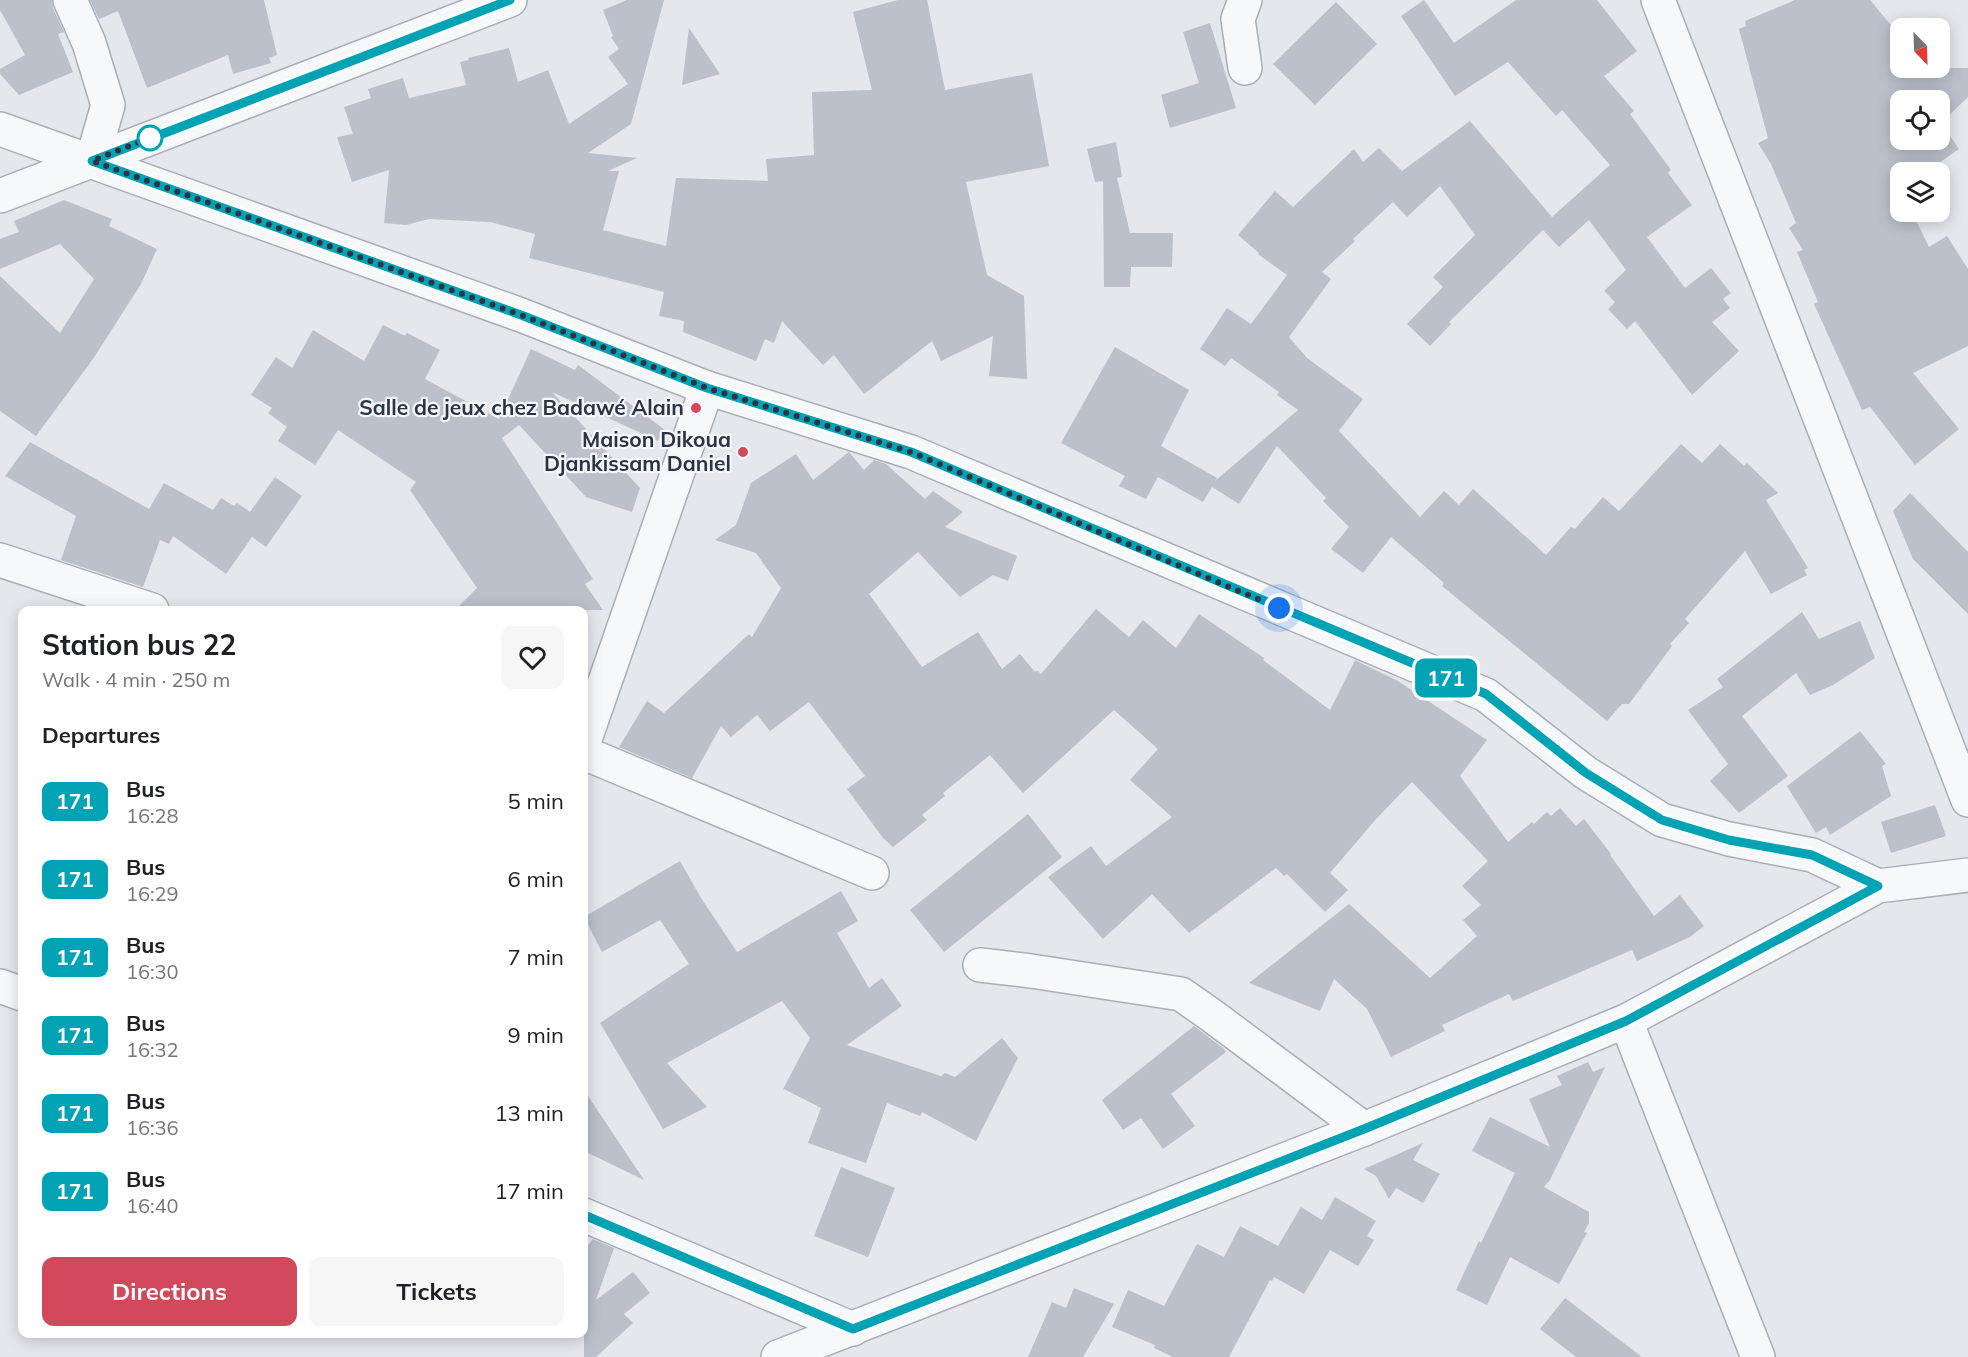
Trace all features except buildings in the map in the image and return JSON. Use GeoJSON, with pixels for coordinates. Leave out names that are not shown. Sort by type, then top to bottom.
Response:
{"type":"FeatureCollection","features":[{"type":"Feature","properties":{"kind":"street"},"geometry":{"type":"LineString","coordinates":[[70,0],[89,44],[108,105],[92,161]]}},
{"type":"Feature","properties":{"kind":"street"},"geometry":{"type":"LineString","coordinates":[[0,196],[510,0]]}},
{"type":"Feature","properties":{"kind":"street"},"geometry":{"type":"LineString","coordinates":[[1245,0],[1238,19],[1245,68]]}},
{"type":"Feature","properties":{"kind":"street"},"geometry":{"type":"LineString","coordinates":[[1658,0],[1968,800]]}},
{"type":"Feature","properties":{"kind":"street"},"geometry":{"type":"LineString","coordinates":[[0,129],[521,315],[707,388],[911,452],[1486,694],[1586,773],[1662,820],[1729,840],[1812,855],[1878,886]]}},
{"type":"Feature","properties":{"kind":"street"},"geometry":{"type":"LineString","coordinates":[[588,730],[707,388]]}},
{"type":"Feature","properties":{"kind":"street"},"geometry":{"type":"LineString","coordinates":[[0,560],[140,606]]}},
{"type":"Feature","properties":{"kind":"street"},"geometry":{"type":"LineString","coordinates":[[588,755],[872,873]]}},
{"type":"Feature","properties":{"kind":"street"},"geometry":{"type":"LineString","coordinates":[[778,1357],[1364,1129],[1626,1021],[1878,886],[1968,875]]}},
{"type":"Feature","properties":{"kind":"street"},"geometry":{"type":"LineString","coordinates":[[980,965],[1031,970],[1181,994],[1364,1129]]}},
{"type":"Feature","properties":{"kind":"street"},"geometry":{"type":"LineString","coordinates":[[0,986],[18,993]]}},
{"type":"Feature","properties":{"kind":"street"},"geometry":{"type":"LineString","coordinates":[[1626,1021],[1758,1357]]}},
{"type":"Feature","properties":{"kind":"street"},"geometry":{"type":"LineString","coordinates":[[588,1217],[853,1329]]}},
{"type":"Feature","properties":{"kind":"bus line","name":"171"},"geometry":{"type":"LineString","coordinates":[[510,0],[92,161],[521,315],[707,388],[911,452],[1486,694],[1586,773],[1662,820],[1729,840],[1812,855],[1878,886],[1626,1021],[1364,1129],[853,1329],[588,1217]]}},
{"type":"Feature","properties":{"kind":"place","name":"Salle de jeux chez Badawé Alain"},"geometry":{"type":"Point","coordinates":[696,408]}},
{"type":"Feature","properties":{"kind":"place","name":"Maison Dikoua Djankissam Daniel"},"geometry":{"type":"Point","coordinates":[743,452]}},
{"type":"Feature","properties":{"kind":"route"},"geometry":{"type":"LineString","coordinates":[[150,138],[154,136],[92,161],[521,315],[707,388],[911,452],[1279,608]]}}]}
